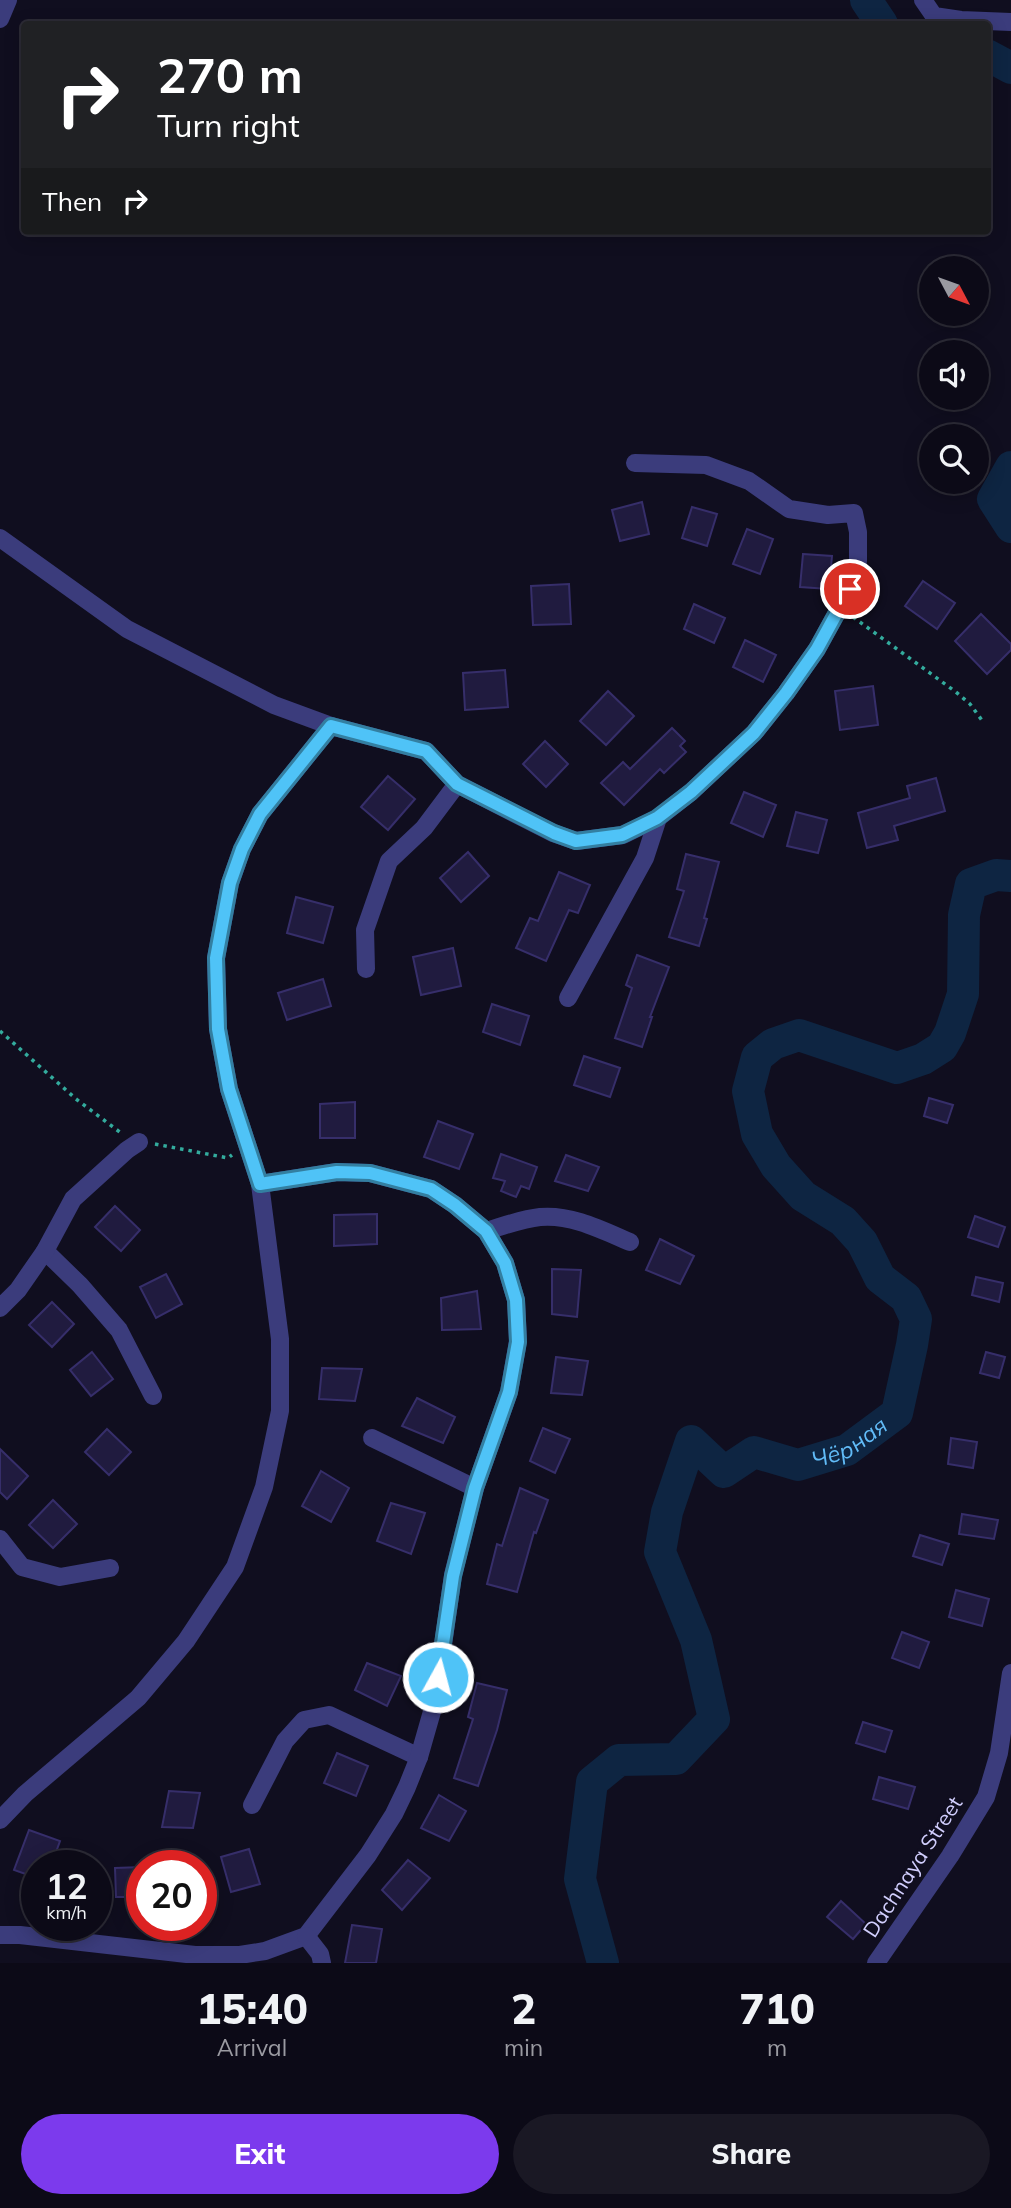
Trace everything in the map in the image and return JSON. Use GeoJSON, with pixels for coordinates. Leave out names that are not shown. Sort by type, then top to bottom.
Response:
{"type":"FeatureCollection","features":[{"type":"Feature","properties":{"kind":"street"},"geometry":{"type":"LineString","coordinates":[[0,19],[8,0]]}},
{"type":"Feature","properties":{"kind":"street"},"geometry":{"type":"LineString","coordinates":[[923,0],[934,16],[986,21]]}},
{"type":"Feature","properties":{"kind":"street"},"geometry":{"type":"LineString","coordinates":[[991,21],[1011,22]]}},
{"type":"Feature","properties":{"kind":"street"},"geometry":{"type":"LineString","coordinates":[[0,538],[127,629],[274,705],[331,726],[426,751],[457,784],[554,833],[576,841],[622,835],[657,818],[691,792],[754,733],[817,649],[850,589],[858,561],[858,532],[854,513],[828,515],[789,509],[749,481],[706,465],[635,463]]}},
{"type":"Feature","properties":{"kind":"street"},"geometry":{"type":"LineString","coordinates":[[0,1819],[25,1794],[138,1698],[186,1640],[234,1567],[264,1487],[281,1410],[280,1339],[260,1184],[229,1089],[218,1029],[216,958],[230,883],[242,849],[260,814],[331,726]]}},
{"type":"Feature","properties":{"kind":"street"},"geometry":{"type":"LineString","coordinates":[[366,970],[365,930],[389,861],[424,828],[457,784]]}},
{"type":"Feature","properties":{"kind":"street"},"geometry":{"type":"LineString","coordinates":[[568,999],[645,858],[657,818]]}},
{"type":"Feature","properties":{"kind":"street"},"geometry":{"type":"LineString","coordinates":[[0,1308],[18,1290],[45,1251],[73,1199],[139,1142]]}},
{"type":"Feature","properties":{"kind":"street"},"geometry":{"type":"LineString","coordinates":[[0,1935],[195,1955],[240,1955],[265,1951],[306,1936],[368,1855],[394,1814],[419,1757],[435,1701],[453,1576],[475,1488],[509,1392],[518,1342],[516,1300],[505,1263],[486,1231],[431,1189],[370,1173],[337,1172],[260,1184]]}},
{"type":"Feature","properties":{"kind":"street"},"geometry":{"type":"LineString","coordinates":[[486,1231],[540,1217],[563,1218],[596,1227],[630,1242]]}},
{"type":"Feature","properties":{"kind":"street"},"geometry":{"type":"LineString","coordinates":[[45,1251],[80,1285],[119,1330],[153,1396]]}},
{"type":"Feature","properties":{"kind":"street"},"geometry":{"type":"LineString","coordinates":[[372,1438],[475,1488]]}},
{"type":"Feature","properties":{"kind":"street"},"geometry":{"type":"LineString","coordinates":[[0,1539],[22,1567],[60,1577],[110,1568]]}},
{"type":"Feature","properties":{"kind":"street","name":"Dachnaya Street"},"geometry":{"type":"LineString","coordinates":[[876,1963],[950,1856],[986,1797],[999,1753],[1011,1673]]}},
{"type":"Feature","properties":{"kind":"street"},"geometry":{"type":"LineString","coordinates":[[252,1805],[285,1741],[304,1720],[329,1716],[419,1757]]}},
{"type":"Feature","properties":{"kind":"street"},"geometry":{"type":"LineString","coordinates":[[306,1936],[320,1954],[322,1963]]}},
{"type":"Feature","properties":{"kind":"street"},"geometry":{"type":"LineString","coordinates":[[100,1963],[102,1945]]}},
{"type":"Feature","properties":{"kind":"path"},"geometry":{"type":"LineString","coordinates":[[840,609],[956,692],[970,704],[984,723]]}},
{"type":"Feature","properties":{"kind":"path"},"geometry":{"type":"LineString","coordinates":[[0,1031],[76,1099],[120,1133],[139,1142],[228,1158],[247,1146]]}},
{"type":"Feature","properties":{"kind":"building"},"geometry":{"type":"Polygon","coordinates":[[[642,502],[649,534],[620,541],[612,510],[642,502]]]}},
{"type":"Feature","properties":{"kind":"building"},"geometry":{"type":"Polygon","coordinates":[[[692,507],[717,514],[707,546],[682,538],[692,507]]]}},
{"type":"Feature","properties":{"kind":"building"},"geometry":{"type":"Polygon","coordinates":[[[747,529],[773,539],[760,574],[733,564],[747,529]]]}},
{"type":"Feature","properties":{"kind":"building"},"geometry":{"type":"Polygon","coordinates":[[[803,554],[832,556],[829,589],[800,587],[803,554]]]}},
{"type":"Feature","properties":{"kind":"building"},"geometry":{"type":"Polygon","coordinates":[[[923,581],[955,603],[937,629],[905,606],[923,581]]]}},
{"type":"Feature","properties":{"kind":"building"},"geometry":{"type":"Polygon","coordinates":[[[569,584],[571,624],[533,625],[531,586],[569,584]]]}},
{"type":"Feature","properties":{"kind":"building"},"geometry":{"type":"Polygon","coordinates":[[[694,604],[725,618],[714,643],[684,629],[694,604]]]}},
{"type":"Feature","properties":{"kind":"building"},"geometry":{"type":"Polygon","coordinates":[[[981,614],[1011,644],[1011,650],[987,674],[955,641],[981,614]]]}},
{"type":"Feature","properties":{"kind":"building"},"geometry":{"type":"Polygon","coordinates":[[[745,640],[776,655],[763,682],[733,667],[745,640]]]}},
{"type":"Feature","properties":{"kind":"building"},"geometry":{"type":"Polygon","coordinates":[[[505,670],[508,707],[465,710],[463,673],[505,670]]]}},
{"type":"Feature","properties":{"kind":"building"},"geometry":{"type":"Polygon","coordinates":[[[873,686],[878,725],[840,730],[835,691],[873,686]]]}},
{"type":"Feature","properties":{"kind":"building"},"geometry":{"type":"Polygon","coordinates":[[[608,691],[634,716],[606,745],[580,721],[608,691]]]}},
{"type":"Feature","properties":{"kind":"building"},"geometry":{"type":"Polygon","coordinates":[[[672,728],[685,741],[680,746],[686,752],[664,773],[660,769],[624,805],[601,783],[623,762],[630,769],[672,728]]]}},
{"type":"Feature","properties":{"kind":"building"},"geometry":{"type":"Polygon","coordinates":[[[545,741],[568,764],[546,787],[523,764],[545,741]]]}},
{"type":"Feature","properties":{"kind":"building"},"geometry":{"type":"Polygon","coordinates":[[[388,776],[415,799],[388,830],[361,807],[388,776]]]}},
{"type":"Feature","properties":{"kind":"building"},"geometry":{"type":"Polygon","coordinates":[[[936,778],[945,811],[894,826],[898,840],[867,848],[858,813],[910,798],[907,786],[936,778]]]}},
{"type":"Feature","properties":{"kind":"building"},"geometry":{"type":"Polygon","coordinates":[[[744,792],[776,805],[763,837],[731,823],[744,792]]]}},
{"type":"Feature","properties":{"kind":"building"},"geometry":{"type":"Polygon","coordinates":[[[796,812],[827,820],[818,853],[787,846],[796,812]]]}},
{"type":"Feature","properties":{"kind":"building"},"geometry":{"type":"Polygon","coordinates":[[[468,852],[489,876],[461,902],[440,878],[468,852]]]}},
{"type":"Feature","properties":{"kind":"building"},"geometry":{"type":"Polygon","coordinates":[[[686,854],[719,862],[699,946],[669,937],[684,891],[677,889],[686,854]]]}},
{"type":"Feature","properties":{"kind":"building"},"geometry":{"type":"Polygon","coordinates":[[[559,872],[590,885],[578,913],[569,910],[546,961],[516,948],[530,918],[538,921],[559,872]]]}},
{"type":"Feature","properties":{"kind":"building"},"geometry":{"type":"Polygon","coordinates":[[[296,897],[333,907],[323,943],[287,933],[296,897]]]}},
{"type":"Feature","properties":{"kind":"building"},"geometry":{"type":"Polygon","coordinates":[[[453,948],[461,986],[421,995],[413,957],[453,948]]]}},
{"type":"Feature","properties":{"kind":"building"},"geometry":{"type":"Polygon","coordinates":[[[637,955],[669,967],[642,1047],[615,1038],[632,988],[626,985],[637,955]]]}},
{"type":"Feature","properties":{"kind":"building"},"geometry":{"type":"Polygon","coordinates":[[[323,979],[331,1006],[287,1020],[278,993],[323,979]]]}},
{"type":"Feature","properties":{"kind":"building"},"geometry":{"type":"Polygon","coordinates":[[[492,1004],[529,1016],[520,1045],[483,1032],[492,1004]]]}},
{"type":"Feature","properties":{"kind":"building"},"geometry":{"type":"Polygon","coordinates":[[[584,1056],[620,1068],[610,1097],[574,1085],[584,1056]]]}},
{"type":"Feature","properties":{"kind":"building"},"geometry":{"type":"Polygon","coordinates":[[[929,1098],[953,1105],[947,1123],[924,1116],[929,1098]]]}},
{"type":"Feature","properties":{"kind":"building"},"geometry":{"type":"Polygon","coordinates":[[[355,1102],[355,1138],[320,1138],[320,1104],[355,1102]]]}},
{"type":"Feature","properties":{"kind":"building"},"geometry":{"type":"Polygon","coordinates":[[[438,1121],[473,1134],[459,1169],[424,1157],[438,1121]]]}},
{"type":"Feature","properties":{"kind":"building"},"geometry":{"type":"Polygon","coordinates":[[[501,1154],[537,1167],[529,1189],[521,1186],[516,1197],[501,1191],[505,1181],[493,1178],[501,1154]]]}},
{"type":"Feature","properties":{"kind":"building"},"geometry":{"type":"Polygon","coordinates":[[[566,1155],[599,1167],[588,1191],[555,1181],[566,1155]]]}},
{"type":"Feature","properties":{"kind":"building"},"geometry":{"type":"Polygon","coordinates":[[[115,1206],[140,1230],[121,1251],[95,1227],[115,1206]]]}},
{"type":"Feature","properties":{"kind":"building"},"geometry":{"type":"Polygon","coordinates":[[[377,1214],[377,1244],[334,1246],[334,1215],[377,1214]]]}},
{"type":"Feature","properties":{"kind":"building"},"geometry":{"type":"Polygon","coordinates":[[[975,1216],[1005,1227],[998,1247],[968,1237],[975,1216]]]}},
{"type":"Feature","properties":{"kind":"building"},"geometry":{"type":"Polygon","coordinates":[[[660,1239],[694,1256],[680,1284],[646,1270],[660,1239]]]}},
{"type":"Feature","properties":{"kind":"building"},"geometry":{"type":"Polygon","coordinates":[[[552,1269],[581,1270],[577,1317],[552,1314],[552,1269]]]}},
{"type":"Feature","properties":{"kind":"building"},"geometry":{"type":"Polygon","coordinates":[[[166,1274],[182,1304],[156,1318],[140,1287],[166,1274]]]}},
{"type":"Feature","properties":{"kind":"building"},"geometry":{"type":"Polygon","coordinates":[[[976,1277],[1003,1283],[999,1302],[972,1295],[976,1277]]]}},
{"type":"Feature","properties":{"kind":"building"},"geometry":{"type":"Polygon","coordinates":[[[477,1291],[481,1329],[442,1330],[441,1298],[477,1291]]]}},
{"type":"Feature","properties":{"kind":"building"},"geometry":{"type":"Polygon","coordinates":[[[52,1302],[74,1324],[52,1347],[29,1325],[52,1302]]]}},
{"type":"Feature","properties":{"kind":"building"},"geometry":{"type":"Polygon","coordinates":[[[92,1352],[113,1379],[91,1396],[70,1370],[92,1352]]]}},
{"type":"Feature","properties":{"kind":"building"},"geometry":{"type":"Polygon","coordinates":[[[986,1352],[1005,1357],[999,1378],[980,1373],[986,1352]]]}},
{"type":"Feature","properties":{"kind":"building"},"geometry":{"type":"Polygon","coordinates":[[[556,1357],[588,1361],[582,1395],[551,1393],[556,1357]]]}},
{"type":"Feature","properties":{"kind":"building"},"geometry":{"type":"Polygon","coordinates":[[[322,1368],[362,1369],[355,1401],[319,1399],[322,1368]]]}},
{"type":"Feature","properties":{"kind":"building"},"geometry":{"type":"Polygon","coordinates":[[[417,1398],[455,1417],[443,1443],[402,1426],[417,1398]]]}},
{"type":"Feature","properties":{"kind":"building"},"geometry":{"type":"Polygon","coordinates":[[[543,1428],[570,1439],[555,1473],[530,1461],[543,1428]]]}},
{"type":"Feature","properties":{"kind":"building"},"geometry":{"type":"Polygon","coordinates":[[[107,1429],[131,1452],[109,1475],[85,1452],[107,1429]]]}},
{"type":"Feature","properties":{"kind":"building"},"geometry":{"type":"Polygon","coordinates":[[[951,1438],[977,1442],[973,1468],[948,1464],[951,1438]]]}},
{"type":"Feature","properties":{"kind":"building"},"geometry":{"type":"Polygon","coordinates":[[[0,1449],[28,1476],[7,1499],[0,1492],[0,1449]]]}},
{"type":"Feature","properties":{"kind":"building"},"geometry":{"type":"Polygon","coordinates":[[[321,1471],[349,1488],[331,1522],[302,1506],[321,1471]]]}},
{"type":"Feature","properties":{"kind":"building"},"geometry":{"type":"Polygon","coordinates":[[[520,1488],[548,1500],[536,1533],[534,1532],[517,1592],[487,1584],[497,1544],[502,1546],[520,1488]]]}},
{"type":"Feature","properties":{"kind":"building"},"geometry":{"type":"Polygon","coordinates":[[[53,1500],[77,1524],[53,1548],[29,1525],[53,1500]]]}},
{"type":"Feature","properties":{"kind":"building"},"geometry":{"type":"Polygon","coordinates":[[[391,1503],[425,1513],[411,1554],[377,1541],[391,1503]]]}},
{"type":"Feature","properties":{"kind":"building"},"geometry":{"type":"Polygon","coordinates":[[[962,1514],[998,1520],[994,1539],[959,1534],[962,1514]]]}},
{"type":"Feature","properties":{"kind":"building"},"geometry":{"type":"Polygon","coordinates":[[[920,1535],[949,1544],[942,1565],[913,1556],[920,1535]]]}},
{"type":"Feature","properties":{"kind":"building"},"geometry":{"type":"Polygon","coordinates":[[[956,1590],[989,1599],[982,1626],[949,1617],[956,1590]]]}},
{"type":"Feature","properties":{"kind":"building"},"geometry":{"type":"Polygon","coordinates":[[[902,1632],[929,1642],[919,1668],[892,1658],[902,1632]]]}},
{"type":"Feature","properties":{"kind":"building"},"geometry":{"type":"Polygon","coordinates":[[[367,1663],[401,1676],[387,1706],[355,1690],[367,1663]]]}},
{"type":"Feature","properties":{"kind":"building"},"geometry":{"type":"Polygon","coordinates":[[[477,1683],[507,1690],[478,1786],[454,1778],[473,1719],[468,1717],[477,1683]]]}},
{"type":"Feature","properties":{"kind":"building"},"geometry":{"type":"Polygon","coordinates":[[[863,1722],[892,1731],[885,1752],[856,1743],[863,1722]]]}},
{"type":"Feature","properties":{"kind":"building"},"geometry":{"type":"Polygon","coordinates":[[[337,1753],[368,1766],[356,1796],[324,1783],[337,1753]]]}},
{"type":"Feature","properties":{"kind":"building"},"geometry":{"type":"Polygon","coordinates":[[[879,1777],[915,1787],[908,1809],[873,1799],[879,1777]]]}},
{"type":"Feature","properties":{"kind":"building"},"geometry":{"type":"Polygon","coordinates":[[[169,1791],[200,1793],[193,1828],[162,1827],[169,1791]]]}},
{"type":"Feature","properties":{"kind":"building"},"geometry":{"type":"Polygon","coordinates":[[[439,1795],[466,1811],[449,1841],[421,1828],[439,1795]]]}},
{"type":"Feature","properties":{"kind":"building"},"geometry":{"type":"Polygon","coordinates":[[[29,1830],[60,1841],[57,1850],[22,1850],[29,1830]]]}},
{"type":"Feature","properties":{"kind":"building"},"geometry":{"type":"Polygon","coordinates":[[[249,1849],[260,1884],[231,1892],[221,1857],[249,1849]]]}},
{"type":"Feature","properties":{"kind":"building"},"geometry":{"type":"Polygon","coordinates":[[[21,1851],[21,1872],[14,1870],[21,1851]]]}},
{"type":"Feature","properties":{"kind":"building"},"geometry":{"type":"Polygon","coordinates":[[[408,1860],[430,1878],[402,1910],[382,1890],[408,1860]]]}},
{"type":"Feature","properties":{"kind":"building"},"geometry":{"type":"Polygon","coordinates":[[[115,1868],[126,1868],[126,1897],[116,1897],[115,1868]]]}},
{"type":"Feature","properties":{"kind":"building"},"geometry":{"type":"Polygon","coordinates":[[[841,1901],[866,1924],[853,1939],[827,1917],[841,1901]]]}},
{"type":"Feature","properties":{"kind":"building"},"geometry":{"type":"Polygon","coordinates":[[[352,1925],[382,1929],[376,1963],[345,1963],[352,1925]]]}},
{"type":"Feature","properties":{"kind":"waterway","name":"Чёрная"},"geometry":{"type":"LineString","coordinates":[[866,0],[880,21]]}},
{"type":"Feature","properties":{"kind":"waterway","name":"Чёрная"},"geometry":{"type":"LineString","coordinates":[[991,57],[1011,68]]}},
{"type":"Feature","properties":{"kind":"waterway","name":"Чёрная"},"geometry":{"type":"LineString","coordinates":[[1011,467],[993,499],[1011,527]]}},
{"type":"Feature","properties":{"kind":"waterway","name":"Чёрная"},"geometry":{"type":"LineString","coordinates":[[603,1963],[580,1879],[592,1782],[619,1760],[676,1759],[714,1719],[696,1640],[660,1552],[667,1512],[691,1441],[724,1472],[754,1452],[798,1465],[847,1450],[897,1413],[912,1345],[916,1319],[906,1298],[880,1278],[862,1242],[843,1221],[803,1196],[776,1166],[757,1134],[748,1091],[757,1057],[773,1044],[799,1035],[897,1068],[923,1059],[942,1047],[950,1033],[963,994],[964,915],[971,884],[996,875],[1011,876]]}},
{"type":"Feature","properties":{"kind":"route"},"geometry":{"type":"LineString","coordinates":[[438,1677],[453,1576],[475,1488],[509,1392],[518,1342],[516,1300],[505,1263],[486,1231],[431,1189],[370,1173],[337,1172],[260,1184],[229,1089],[218,1029],[216,958],[230,883],[242,849],[260,814],[331,726],[426,751],[457,784],[554,833],[576,841],[622,835],[657,818],[691,792],[754,733],[817,649],[850,589]]}}]}
